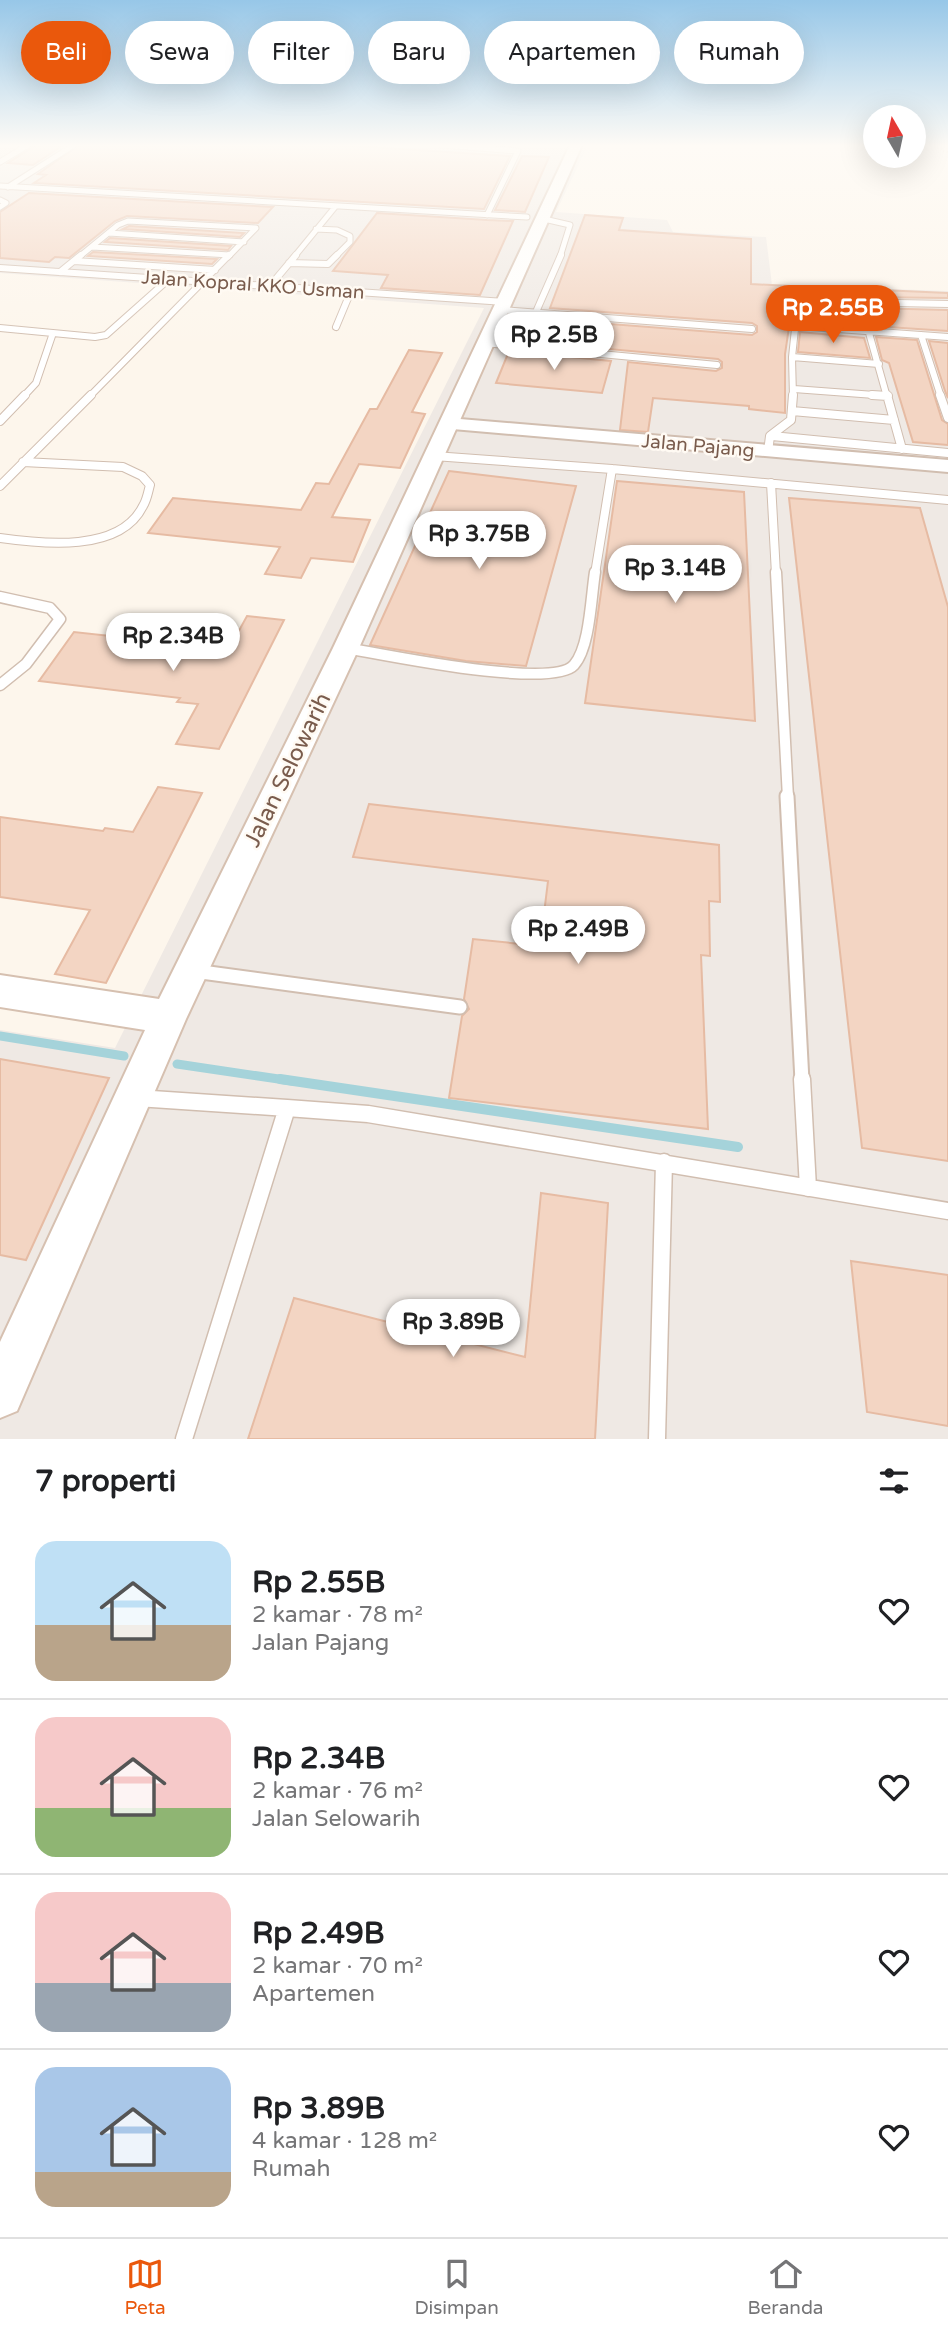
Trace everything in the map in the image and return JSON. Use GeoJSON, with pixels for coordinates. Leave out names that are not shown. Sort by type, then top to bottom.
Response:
{"type":"FeatureCollection","features":[{"type":"Feature","properties":{"kind":"main road","name":"Jalan Selowarih"},"geometry":{"type":"LineString","coordinates":[[0,1394],[169,1017],[346,648],[484,343],[547,212]]}},
{"type":"Feature","properties":{"kind":"main road"},"geometry":{"type":"LineString","coordinates":[[0,991],[169,1017]]}},
{"type":"Feature","properties":{"kind":"street","name":"Jalan Pajang"},"geometry":{"type":"LineString","coordinates":[[448,424],[769,444],[948,466]]}},
{"type":"Feature","properties":{"kind":"lane"},"geometry":{"type":"LineString","coordinates":[[270,286],[331,212]]}},
{"type":"Feature","properties":{"kind":"lane"},"geometry":{"type":"LineString","coordinates":[[433,212],[527,217]]}},
{"type":"Feature","properties":{"kind":"lane"},"geometry":{"type":"LineString","coordinates":[[536,312],[563,251],[570,225],[544,219]]}},
{"type":"Feature","properties":{"kind":"lane"},"geometry":{"type":"LineString","coordinates":[[0,486],[256,228],[134,220],[124,222],[60,272]]}},
{"type":"Feature","properties":{"kind":"lane"},"geometry":{"type":"LineString","coordinates":[[289,263],[328,264],[350,242],[350,236],[342,232],[316,229]]}},
{"type":"Feature","properties":{"kind":"lane"},"geometry":{"type":"LineString","coordinates":[[109,233],[244,242]]}},
{"type":"Feature","properties":{"kind":"lane"},"geometry":{"type":"LineString","coordinates":[[92,247],[230,255]]}},
{"type":"Feature","properties":{"kind":"lane"},"geometry":{"type":"LineString","coordinates":[[74,261],[215,270]]}},
{"type":"Feature","properties":{"kind":"lane","name":"Jalan Kopral KKO Usman"},"geometry":{"type":"LineString","coordinates":[[0,268],[351,292],[503,306],[536,312],[752,329]]}},
{"type":"Feature","properties":{"kind":"lane"},"geometry":{"type":"LineString","coordinates":[[0,328],[95,337],[106,335],[169,279]]}},
{"type":"Feature","properties":{"kind":"lane"},"geometry":{"type":"LineString","coordinates":[[336,327],[351,292]]}},
{"type":"Feature","properties":{"kind":"lane"},"geometry":{"type":"LineString","coordinates":[[769,444],[791,420],[794,389],[792,357],[800,300],[948,304]]}},
{"type":"Feature","properties":{"kind":"lane"},"geometry":{"type":"LineString","coordinates":[[860,301],[902,446]]}},
{"type":"Feature","properties":{"kind":"lane"},"geometry":{"type":"LineString","coordinates":[[797,326],[948,337]]}},
{"type":"Feature","properties":{"kind":"lane"},"geometry":{"type":"LineString","coordinates":[[0,421],[36,383],[53,333]]}},
{"type":"Feature","properties":{"kind":"lane"},"geometry":{"type":"LineString","coordinates":[[921,335],[948,418]]}},
{"type":"Feature","properties":{"kind":"lane"},"geometry":{"type":"LineString","coordinates":[[484,343],[717,365]]}},
{"type":"Feature","properties":{"kind":"lane"},"geometry":{"type":"LineString","coordinates":[[792,357],[879,364]]}},
{"type":"Feature","properties":{"kind":"lane"},"geometry":{"type":"LineString","coordinates":[[794,389],[888,396]]}},
{"type":"Feature","properties":{"kind":"lane"},"geometry":{"type":"LineString","coordinates":[[792,411],[894,420]]}},
{"type":"Feature","properties":{"kind":"lane"},"geometry":{"type":"LineString","coordinates":[[769,444],[948,446]]}},
{"type":"Feature","properties":{"kind":"lane"},"geometry":{"type":"LineString","coordinates":[[902,446],[948,453]]}},
{"type":"Feature","properties":{"kind":"lane"},"geometry":{"type":"LineString","coordinates":[[434,456],[948,499]]}},
{"type":"Feature","properties":{"kind":"lane"},"geometry":{"type":"LineString","coordinates":[[0,538],[52,545],[87,542],[118,531],[137,517],[148,498],[150,485],[144,477],[131,470],[111,465],[23,463]]}},
{"type":"Feature","properties":{"kind":"lane"},"geometry":{"type":"LineString","coordinates":[[346,648],[511,673],[549,676],[565,672],[575,665],[582,652],[612,469]]}},
{"type":"Feature","properties":{"kind":"lane"},"geometry":{"type":"LineString","coordinates":[[771,483],[808,1188]]}},
{"type":"Feature","properties":{"kind":"lane"},"geometry":{"type":"LineString","coordinates":[[0,597],[50,608],[60,619],[15,673],[0,685]]}},
{"type":"Feature","properties":{"kind":"lane"},"geometry":{"type":"LineString","coordinates":[[191,970],[460,1007]]}},
{"type":"Feature","properties":{"kind":"lane"},"geometry":{"type":"LineString","coordinates":[[134,1098],[368,1114],[948,1211]]}},
{"type":"Feature","properties":{"kind":"lane"},"geometry":{"type":"LineString","coordinates":[[184,1439],[287,1108]]}},
{"type":"Feature","properties":{"kind":"lane"},"geometry":{"type":"LineString","coordinates":[[657,1439],[664,1162]]}},
{"type":"Feature","properties":{"kind":"shaded area"},"geometry":{"type":"Polygon","coordinates":[[[0,212],[558,212],[667,220],[673,232],[766,237],[772,285],[948,291],[948,1439],[0,1439],[0,1030],[115,1048],[484,308],[0,273],[0,212]]]}},
{"type":"Feature","properties":{"kind":"building"},"geometry":{"type":"Polygon","coordinates":[[[0,212],[268,212],[258,223],[127,216],[115,221],[69,258],[55,257],[49,262],[0,258],[0,212]]]}},
{"type":"Feature","properties":{"kind":"building"},"geometry":{"type":"Polygon","coordinates":[[[377,213],[513,221],[480,295],[381,288],[388,275],[333,271],[377,213]]]}},
{"type":"Feature","properties":{"kind":"building"},"geometry":{"type":"Polygon","coordinates":[[[585,215],[623,218],[619,230],[751,239],[751,284],[790,286],[792,307],[785,354],[785,413],[749,409],[749,406],[653,398],[648,432],[620,430],[628,362],[716,371],[722,368],[722,362],[718,359],[510,340],[518,322],[544,324],[546,319],[752,335],[757,332],[757,326],[752,323],[550,308],[585,215]]]}},
{"type":"Feature","properties":{"kind":"building"},"geometry":{"type":"Polygon","coordinates":[[[129,226],[244,233],[240,237],[123,229],[129,226]]]}},
{"type":"Feature","properties":{"kind":"building"},"geometry":{"type":"Polygon","coordinates":[[[110,238],[231,246],[228,250],[105,242],[110,238]]]}},
{"type":"Feature","properties":{"kind":"building"},"geometry":{"type":"Polygon","coordinates":[[[93,252],[217,259],[212,264],[88,256],[93,252]]]}},
{"type":"Feature","properties":{"kind":"building"},"geometry":{"type":"Polygon","coordinates":[[[858,289],[948,293],[948,298],[864,297],[858,289]]]}},
{"type":"Feature","properties":{"kind":"building"},"geometry":{"type":"Polygon","coordinates":[[[868,308],[948,310],[948,331],[873,326],[868,308]]]}},
{"type":"Feature","properties":{"kind":"building"},"geometry":{"type":"Polygon","coordinates":[[[800,332],[864,338],[870,358],[798,352],[800,332]]]}},
{"type":"Feature","properties":{"kind":"building"},"geometry":{"type":"Polygon","coordinates":[[[876,337],[917,340],[942,420],[948,424],[948,445],[913,442],[889,363],[882,360],[876,337]]]}},
{"type":"Feature","properties":{"kind":"building"},"geometry":{"type":"Polygon","coordinates":[[[929,341],[948,343],[948,398],[945,391],[929,341]]]}},
{"type":"Feature","properties":{"kind":"building"},"geometry":{"type":"Polygon","coordinates":[[[409,350],[442,353],[412,412],[425,414],[400,468],[359,464],[332,517],[370,520],[353,562],[311,558],[301,578],[265,574],[280,547],[148,533],[173,498],[301,510],[316,483],[329,484],[370,409],[377,409],[409,350]]]}},
{"type":"Feature","properties":{"kind":"building"},"geometry":{"type":"Polygon","coordinates":[[[509,351],[611,361],[602,393],[496,383],[509,351]]]}},
{"type":"Feature","properties":{"kind":"building"},"geometry":{"type":"Polygon","coordinates":[[[449,471],[576,486],[526,666],[466,661],[370,645],[449,471]]]}},
{"type":"Feature","properties":{"kind":"building"},"geometry":{"type":"Polygon","coordinates":[[[617,481],[744,492],[755,721],[585,703],[617,481]]]}},
{"type":"Feature","properties":{"kind":"building"},"geometry":{"type":"Polygon","coordinates":[[[789,498],[920,508],[948,607],[948,1161],[862,1148],[789,498]]]}},
{"type":"Feature","properties":{"kind":"building"},"geometry":{"type":"Polygon","coordinates":[[[247,616],[284,620],[219,749],[176,744],[198,704],[177,702],[180,698],[39,681],[74,632],[229,649],[247,616]]]}},
{"type":"Feature","properties":{"kind":"building"},"geometry":{"type":"Polygon","coordinates":[[[158,787],[202,793],[106,983],[55,974],[90,910],[0,897],[0,817],[103,831],[105,828],[133,832],[158,787]]]}},
{"type":"Feature","properties":{"kind":"building"},"geometry":{"type":"Polygon","coordinates":[[[369,804],[719,845],[720,902],[709,901],[710,956],[701,955],[708,1129],[449,1098],[462,1016],[469,1009],[464,999],[473,939],[540,946],[548,881],[353,857],[369,804]]]}},
{"type":"Feature","properties":{"kind":"building"},"geometry":{"type":"Polygon","coordinates":[[[0,1059],[109,1078],[26,1260],[0,1255],[0,1059]]]}},
{"type":"Feature","properties":{"kind":"building"},"geometry":{"type":"Polygon","coordinates":[[[541,1193],[608,1203],[595,1439],[248,1439],[294,1298],[525,1357],[541,1193]]]}},
{"type":"Feature","properties":{"kind":"building"},"geometry":{"type":"Polygon","coordinates":[[[851,1261],[948,1275],[948,1426],[867,1412],[851,1261]]]}},
{"type":"Feature","properties":{"kind":"waterway"},"geometry":{"type":"LineString","coordinates":[[0,1036],[124,1056]]}},
{"type":"Feature","properties":{"kind":"waterway"},"geometry":{"type":"LineString","coordinates":[[177,1064],[292,1081]]}},
{"type":"Feature","properties":{"kind":"waterway"},"geometry":{"type":"LineString","coordinates":[[280,1079],[738,1147]]}}]}
